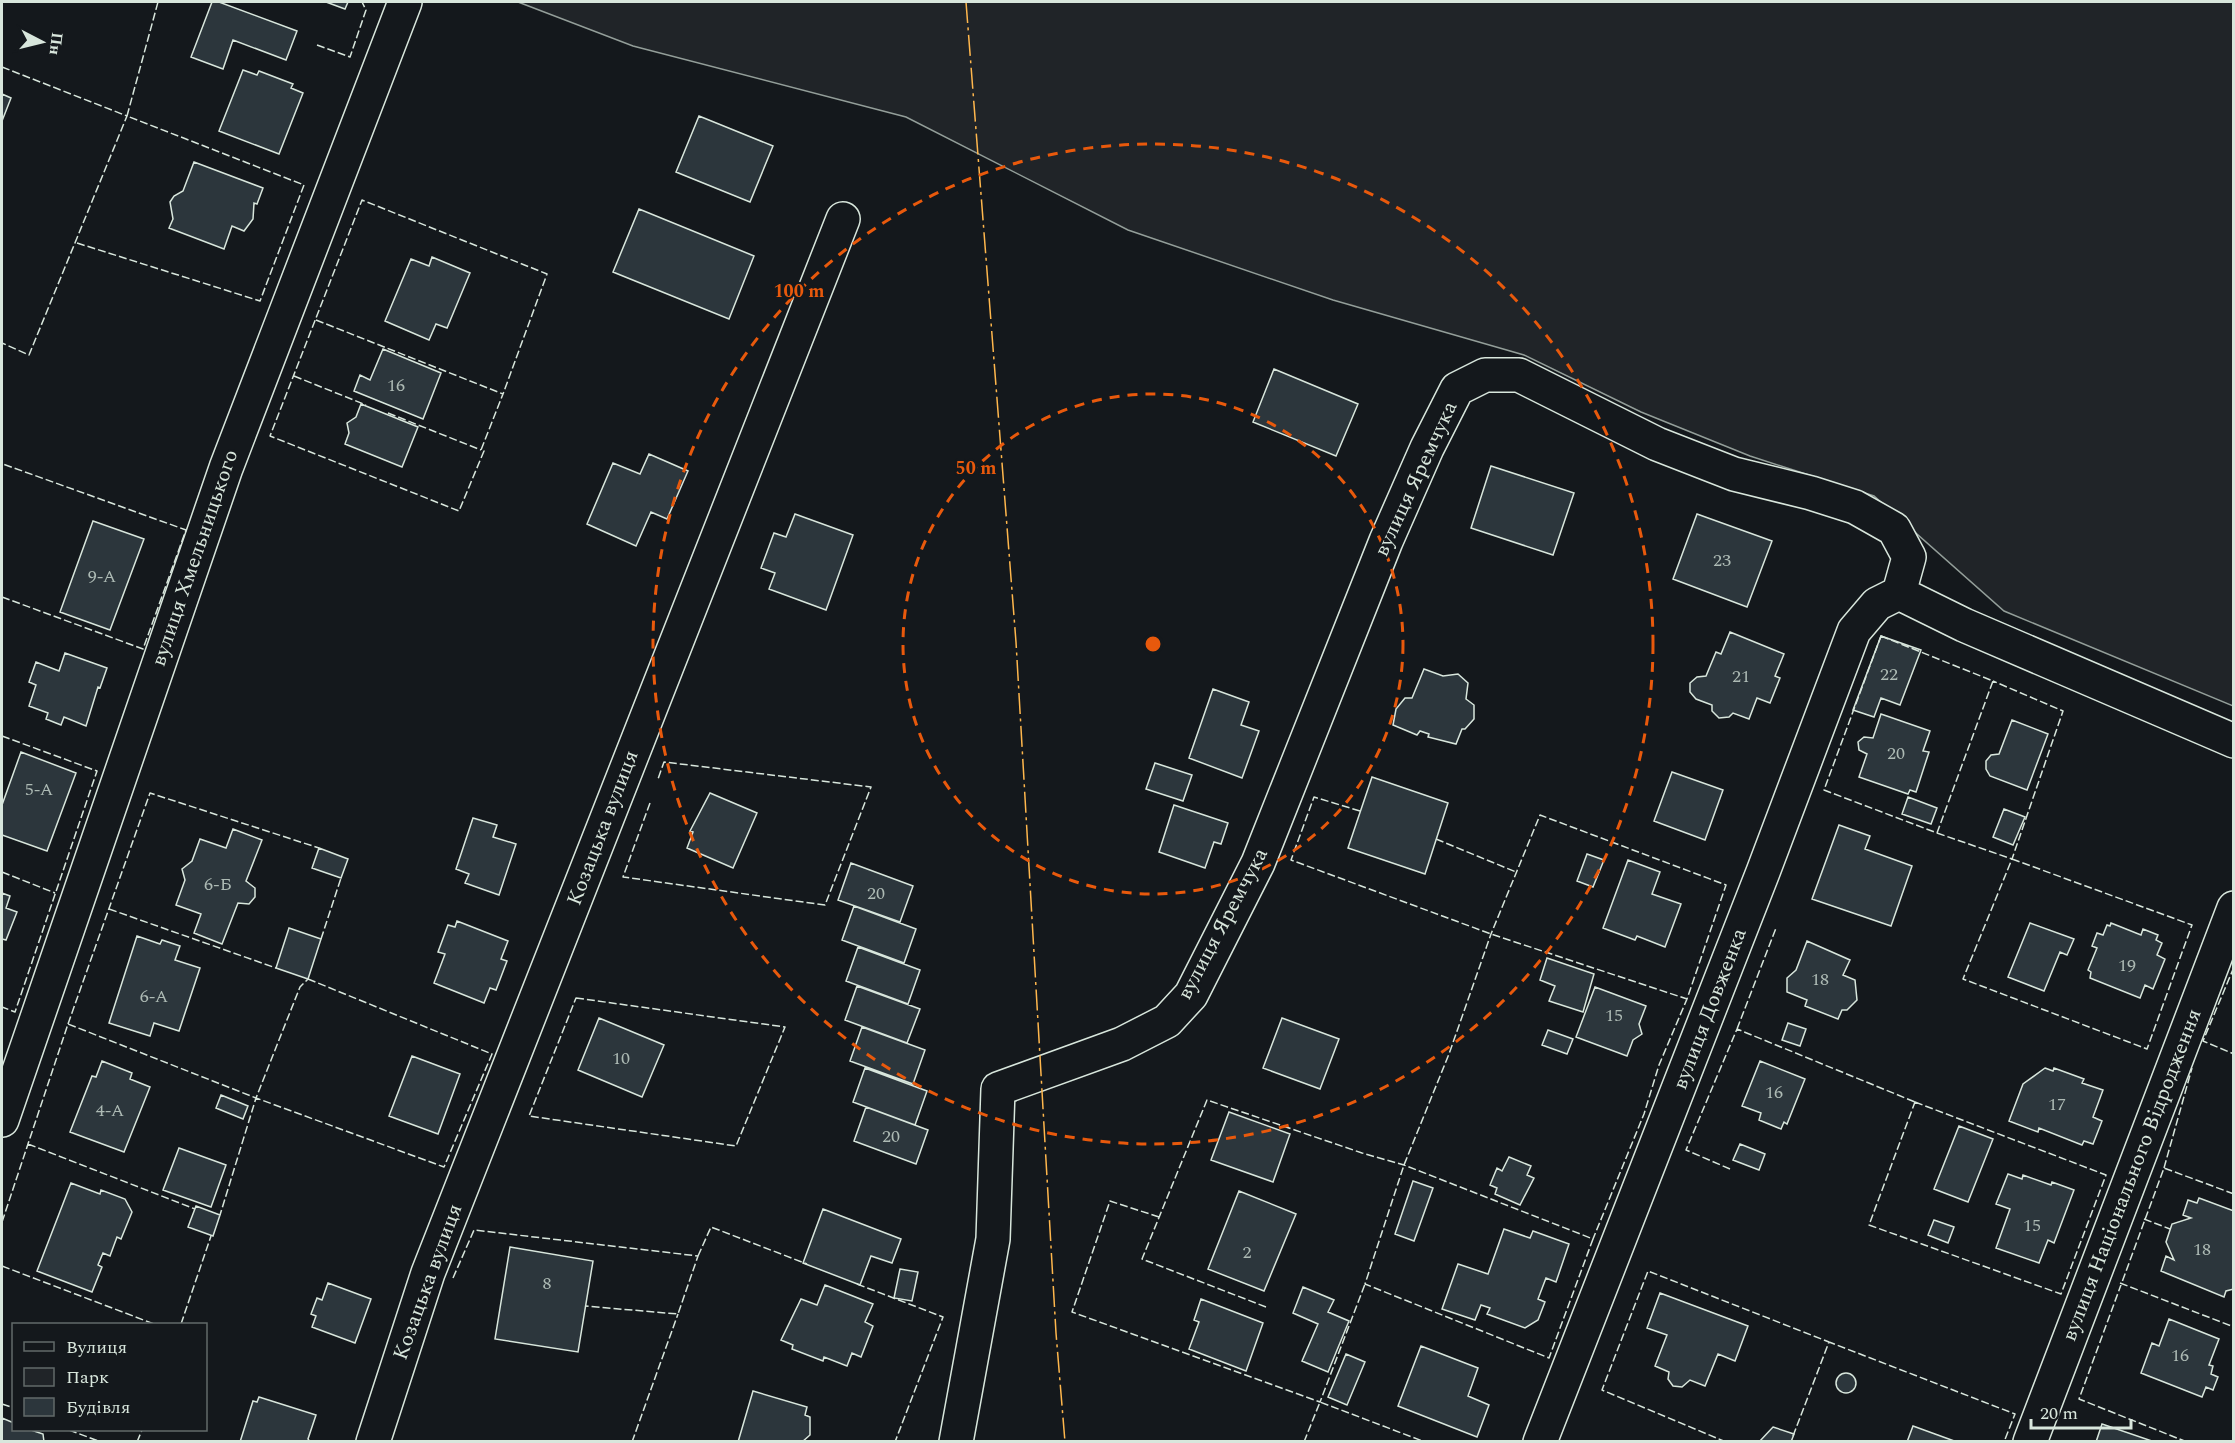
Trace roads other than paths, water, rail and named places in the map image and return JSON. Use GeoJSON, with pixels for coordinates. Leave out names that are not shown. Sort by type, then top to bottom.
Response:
{"type":"FeatureCollection","features":[{"type":"Feature","properties":{"kind":"street","name":"вулиця Хмельницького"},"geometry":{"type":"LineString","coordinates":[[2,1120],[226,468],[405,2]]}},
{"type":"Feature","properties":{"kind":"street","name":"Козацька вулиця"},"geometry":{"type":"LineString","coordinates":[[373,1442],[428,1274],[843,219]]}},
{"type":"Feature","properties":{"kind":"street","name":"вулиця Яремчука"},"geometry":{"type":"LineString","coordinates":[[956,1442],[993,1239],[998,1089],[1122,1044],[1167,1021],[1191,995],[1258,863],[1386,542],[1427,448],[1457,389],[1485,375],[1519,375],[1657,444],[1734,474],[1811,493],[1855,507],[1894,529],[1909,557],[1899,593]]}},
{"type":"Feature","properties":{"kind":"street"},"geometry":{"type":"LineString","coordinates":[[1899,593],[1964,625],[2234,741]]}},
{"type":"Feature","properties":{"kind":"street","name":"вулиця Довженка"},"geometry":{"type":"LineString","coordinates":[[1540,1442],[1764,872],[1854,631],[1877,604],[1899,593]]}},
{"type":"Feature","properties":{"kind":"street","name":"вулиця Національного Відродження"},"geometry":{"type":"LineString","coordinates":[[2030,1442],[2234,908]]}}]}
